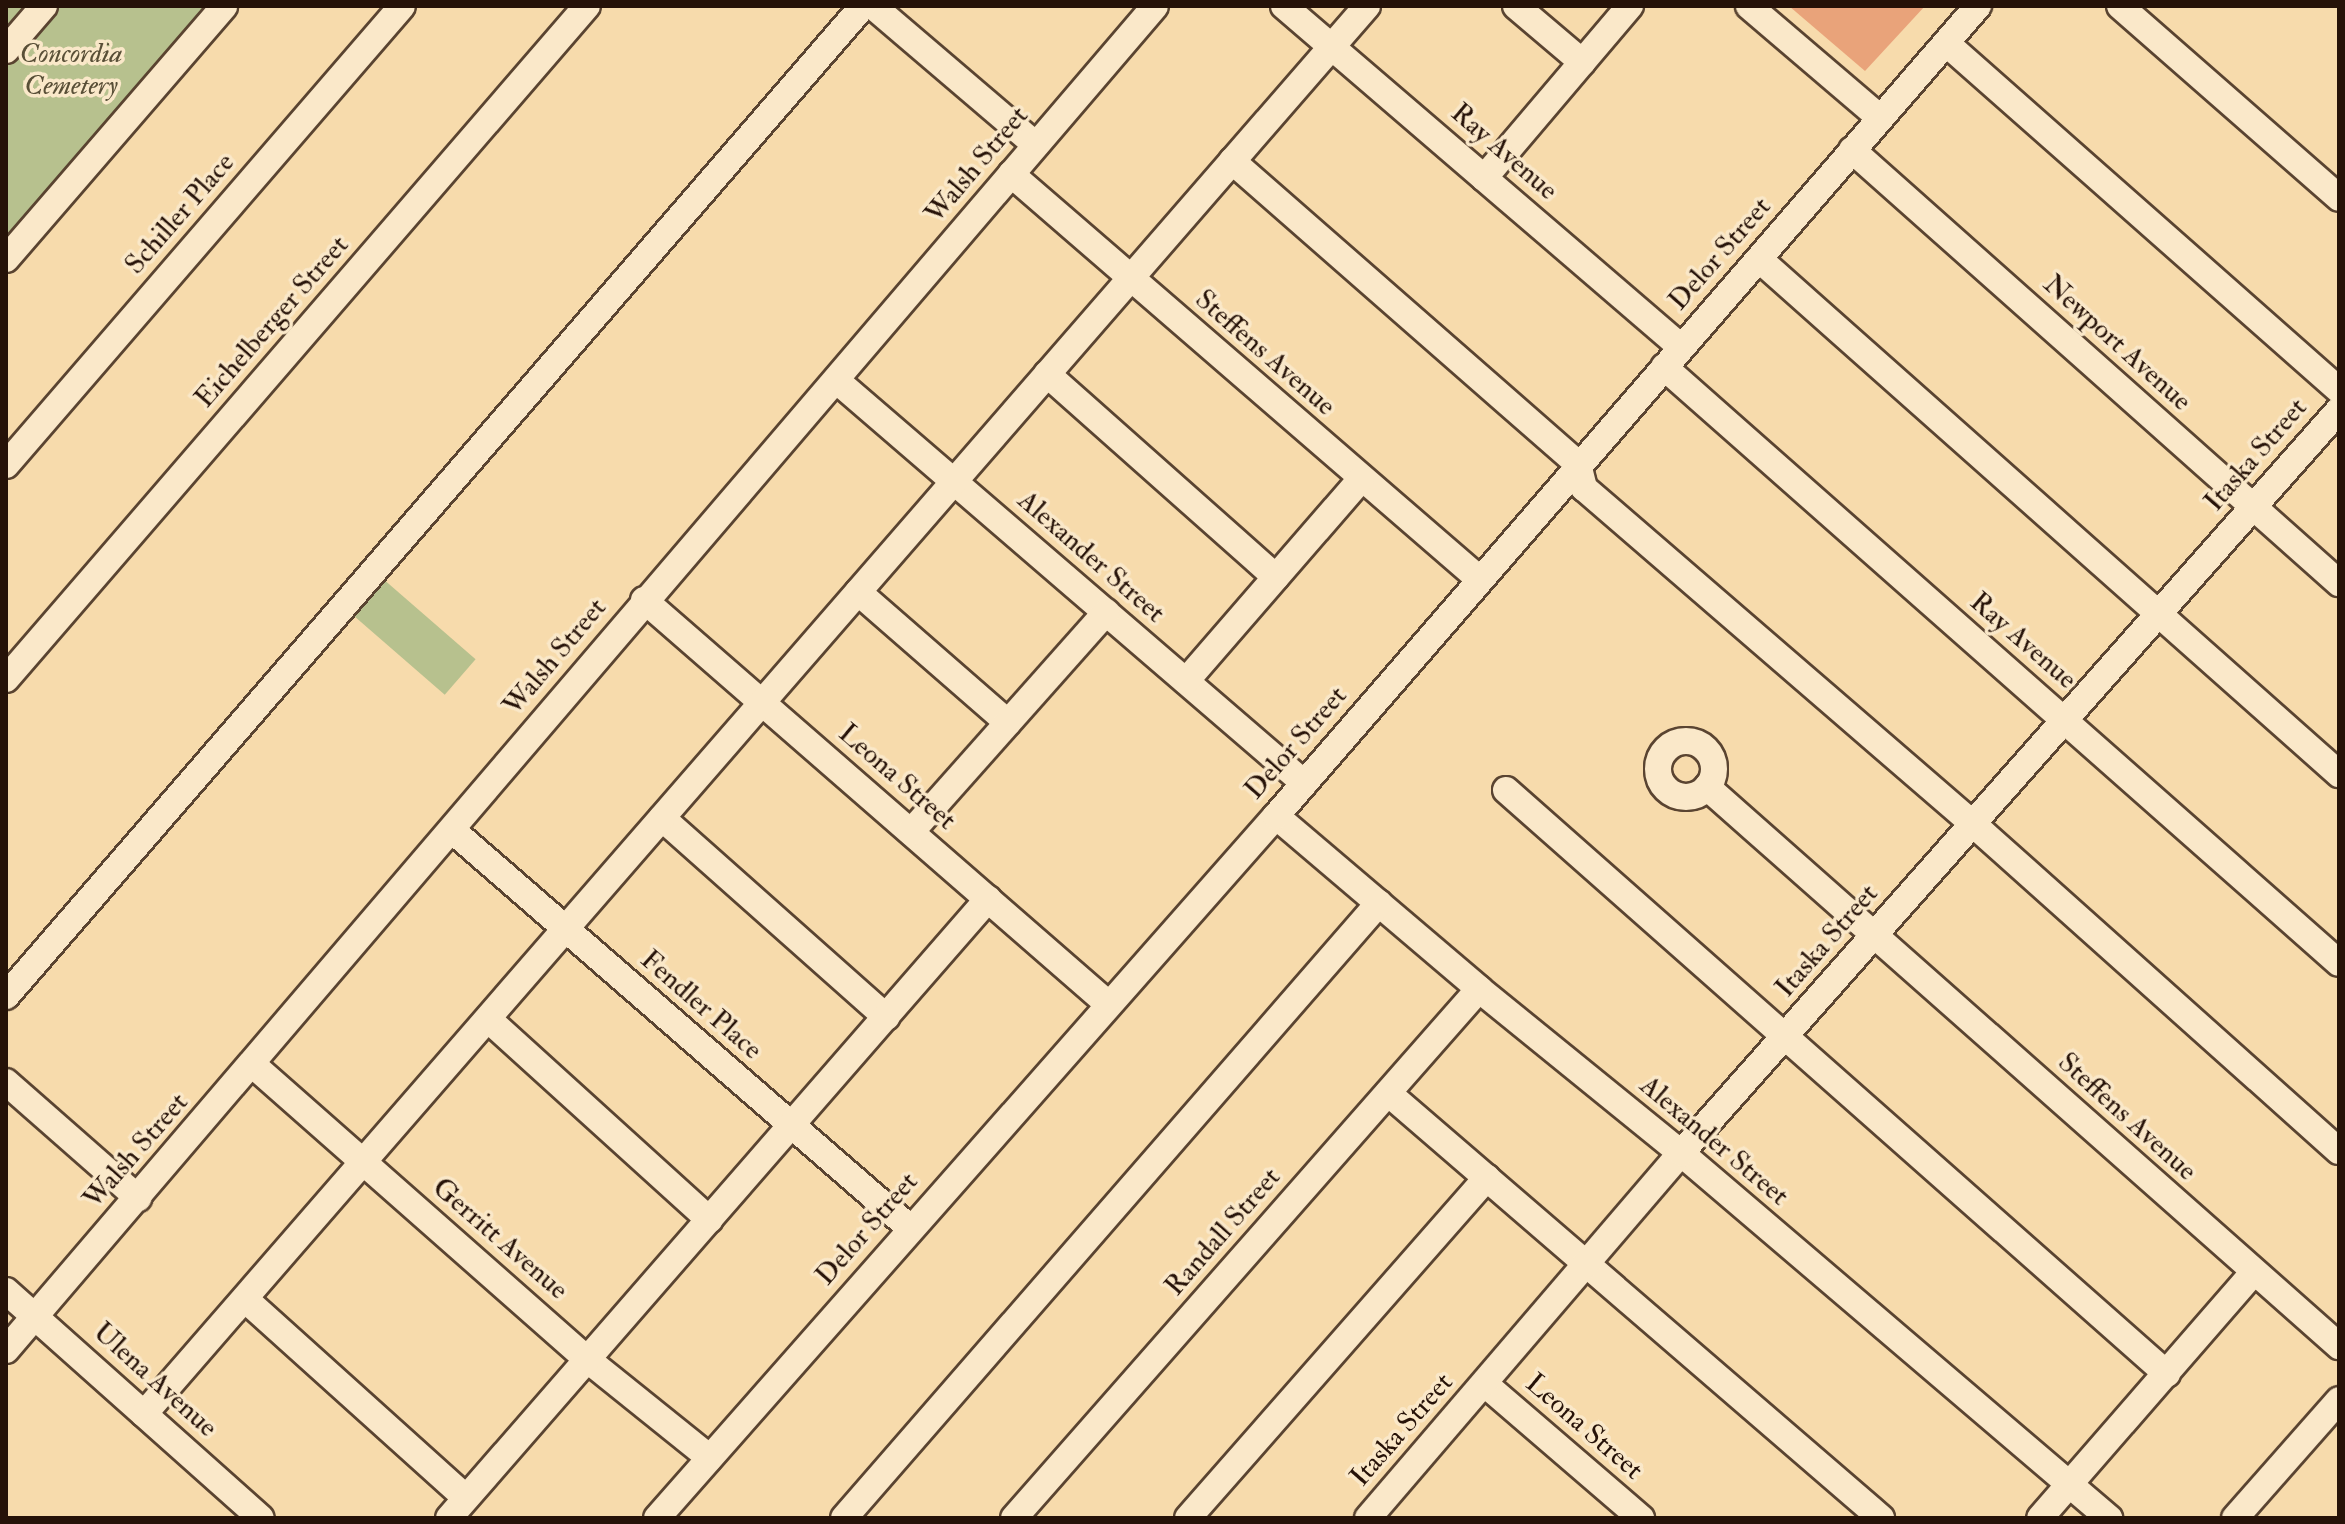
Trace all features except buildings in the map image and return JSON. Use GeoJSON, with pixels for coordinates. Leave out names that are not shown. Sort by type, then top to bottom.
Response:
{"type":"FeatureCollection","features":[{"type":"Feature","properties":{"kind":"street"},"geometry":{"type":"LineString","coordinates":[[6,259],[224,6]]}},
{"type":"Feature","properties":{"kind":"street","name":"Schiller Place"},"geometry":{"type":"LineString","coordinates":[[6,465],[402,6]]}},
{"type":"Feature","properties":{"kind":"street","name":"Eichelberger Street"},"geometry":{"type":"LineString","coordinates":[[6,679],[587,6]]}},
{"type":"Feature","properties":{"kind":"street"},"geometry":{"type":"LineString","coordinates":[[6,996],[863,6]]}},
{"type":"Feature","properties":{"kind":"street"},"geometry":{"type":"LineString","coordinates":[[873,6],[1036,145]]}},
{"type":"Feature","properties":{"kind":"street","name":"Walsh Street"},"geometry":{"type":"LineString","coordinates":[[9,1342],[36,1317],[644,600],[1155,6]]}},
{"type":"Feature","properties":{"kind":"street","name":"Ray Avenue"},"geometry":{"type":"LineString","coordinates":[[1284,6],[1484,178],[2065,720],[2339,963]]}},
{"type":"Feature","properties":{"kind":"street"},"geometry":{"type":"LineString","coordinates":[[144,1414],[1367,6]]}},
{"type":"Feature","properties":{"kind":"street"},"geometry":{"type":"LineString","coordinates":[[1516,6],[1582,62]]}},
{"type":"Feature","properties":{"kind":"street"},"geometry":{"type":"LineString","coordinates":[[1484,178],[1630,6]]}},
{"type":"Feature","properties":{"kind":"street"},"geometry":{"type":"LineString","coordinates":[[1749,6],[1880,118]]}},
{"type":"Feature","properties":{"kind":"street","name":"Delor Street"},"geometry":{"type":"LineString","coordinates":[[657,1518],[1107,1003],[1276,816],[1478,578],[1978,6]]}},
{"type":"Feature","properties":{"kind":"street"},"geometry":{"type":"LineString","coordinates":[[2120,6],[2339,198]]}},
{"type":"Feature","properties":{"kind":"street"},"geometry":{"type":"LineString","coordinates":[[6,50],[40,7]]}},
{"type":"Feature","properties":{"kind":"street"},"geometry":{"type":"LineString","coordinates":[[1946,43],[2339,390]]}},
{"type":"Feature","properties":{"kind":"street","name":"Newport Avenue"},"geometry":{"type":"LineString","coordinates":[[1852,150],[2339,583]]}},
{"type":"Feature","properties":{"kind":"street"},"geometry":{"type":"LineString","coordinates":[[1232,161],[1578,464],[1584,488],[1972,823],[2339,1151]]}},
{"type":"Feature","properties":{"kind":"street","name":"Steffens Avenue"},"geometry":{"type":"LineString","coordinates":[[1011,174],[1478,578]]}},
{"type":"Feature","properties":{"kind":"street"},"geometry":{"type":"LineString","coordinates":[[1759,259],[2339,774]]}},
{"type":"Feature","properties":{"kind":"street"},"geometry":{"type":"LineString","coordinates":[[1047,374],[1276,577]]}},
{"type":"Feature","properties":{"kind":"street","name":"Alexander Street"},"geometry":{"type":"LineString","coordinates":[[836,380],[1304,783]]}},
{"type":"Feature","properties":{"kind":"street","name":"Itaska Street"},"geometry":{"type":"LineString","coordinates":[[1368,1518],[1681,1153],[2339,410]]}},
{"type":"Feature","properties":{"kind":"street"},"geometry":{"type":"LineString","coordinates":[[1186,681],[1361,479]]}},
{"type":"Feature","properties":{"kind":"street"},"geometry":{"type":"LineString","coordinates":[[858,592],[1008,723]]}},
{"type":"Feature","properties":{"kind":"street","name":"Leona Street"},"geometry":{"type":"LineString","coordinates":[[644,600],[1107,1003]]}},
{"type":"Feature","properties":{"kind":"street"},"geometry":{"type":"LineString","coordinates":[[911,832],[1106,612]]}},
{"type":"Feature","properties":{"kind":"street","name":"Steffens Avenue"},"geometry":{"type":"LineString","coordinates":[[1707,787],[2339,1346]]}},
{"type":"Feature","properties":{"kind":"street"},"geometry":{"type":"LineString","coordinates":[[1506,790],[1784,1039],[2167,1374]]}},
{"type":"Feature","properties":{"kind":"street","name":"Alexander Street"},"geometry":{"type":"LineString","coordinates":[[1276,816],[1479,989],[1681,1153],[2109,1518]]}},
{"type":"Feature","properties":{"kind":"street"},"geometry":{"type":"LineString","coordinates":[[662,818],[886,1017]]}},
{"type":"Feature","properties":{"kind":"street","name":"Fendler Place"},"geometry":{"type":"LineString","coordinates":[[452,830],[910,1228]]}},
{"type":"Feature","properties":{"kind":"street"},"geometry":{"type":"LineString","coordinates":[[245,1299],[458,1508],[988,899]]}},
{"type":"Feature","properties":{"kind":"street"},"geometry":{"type":"LineString","coordinates":[[844,1518],[1379,903]]}},
{"type":"Feature","properties":{"kind":"street","name":"Randall Street"},"geometry":{"type":"LineString","coordinates":[[1014,1518],[1479,989]]}},
{"type":"Feature","properties":{"kind":"street"},"geometry":{"type":"LineString","coordinates":[[488,1019],[710,1220]]}},
{"type":"Feature","properties":{"kind":"street","name":"Gerritt Avenue"},"geometry":{"type":"LineString","coordinates":[[252,1064],[588,1360],[710,1458]]}},
{"type":"Feature","properties":{"kind":"street"},"geometry":{"type":"LineString","coordinates":[[6,1082],[138,1198]]}},
{"type":"Feature","properties":{"kind":"street"},"geometry":{"type":"LineString","coordinates":[[1388,1093],[1881,1518]]}},
{"type":"Feature","properties":{"kind":"street"},"geometry":{"type":"LineString","coordinates":[[1188,1518],[1487,1178]]}},
{"type":"Feature","properties":{"kind":"street"},"geometry":{"type":"LineString","coordinates":[[2040,1518],[2254,1272]]}},
{"type":"Feature","properties":{"kind":"street","name":"Ulena Avenue"},"geometry":{"type":"LineString","coordinates":[[6,1291],[261,1518]]}},
{"type":"Feature","properties":{"kind":"street","name":"Leona Street"},"geometry":{"type":"LineString","coordinates":[[1485,1384],[1641,1518]]}},
{"type":"Feature","properties":{"kind":"street"},"geometry":{"type":"LineString","coordinates":[[2235,1518],[2339,1400]]}},
{"type":"Feature","properties":{"kind":"green space","name":"Concordia Cemetery"},"geometry":{"type":"Polygon","coordinates":[[[6,6],[214,6],[6,245],[6,6]]]}},
{"type":"Feature","properties":{"kind":"green space"},"geometry":{"type":"Polygon","coordinates":[[[382,578],[476,659],[445,695],[351,613],[382,578]]]}}]}
